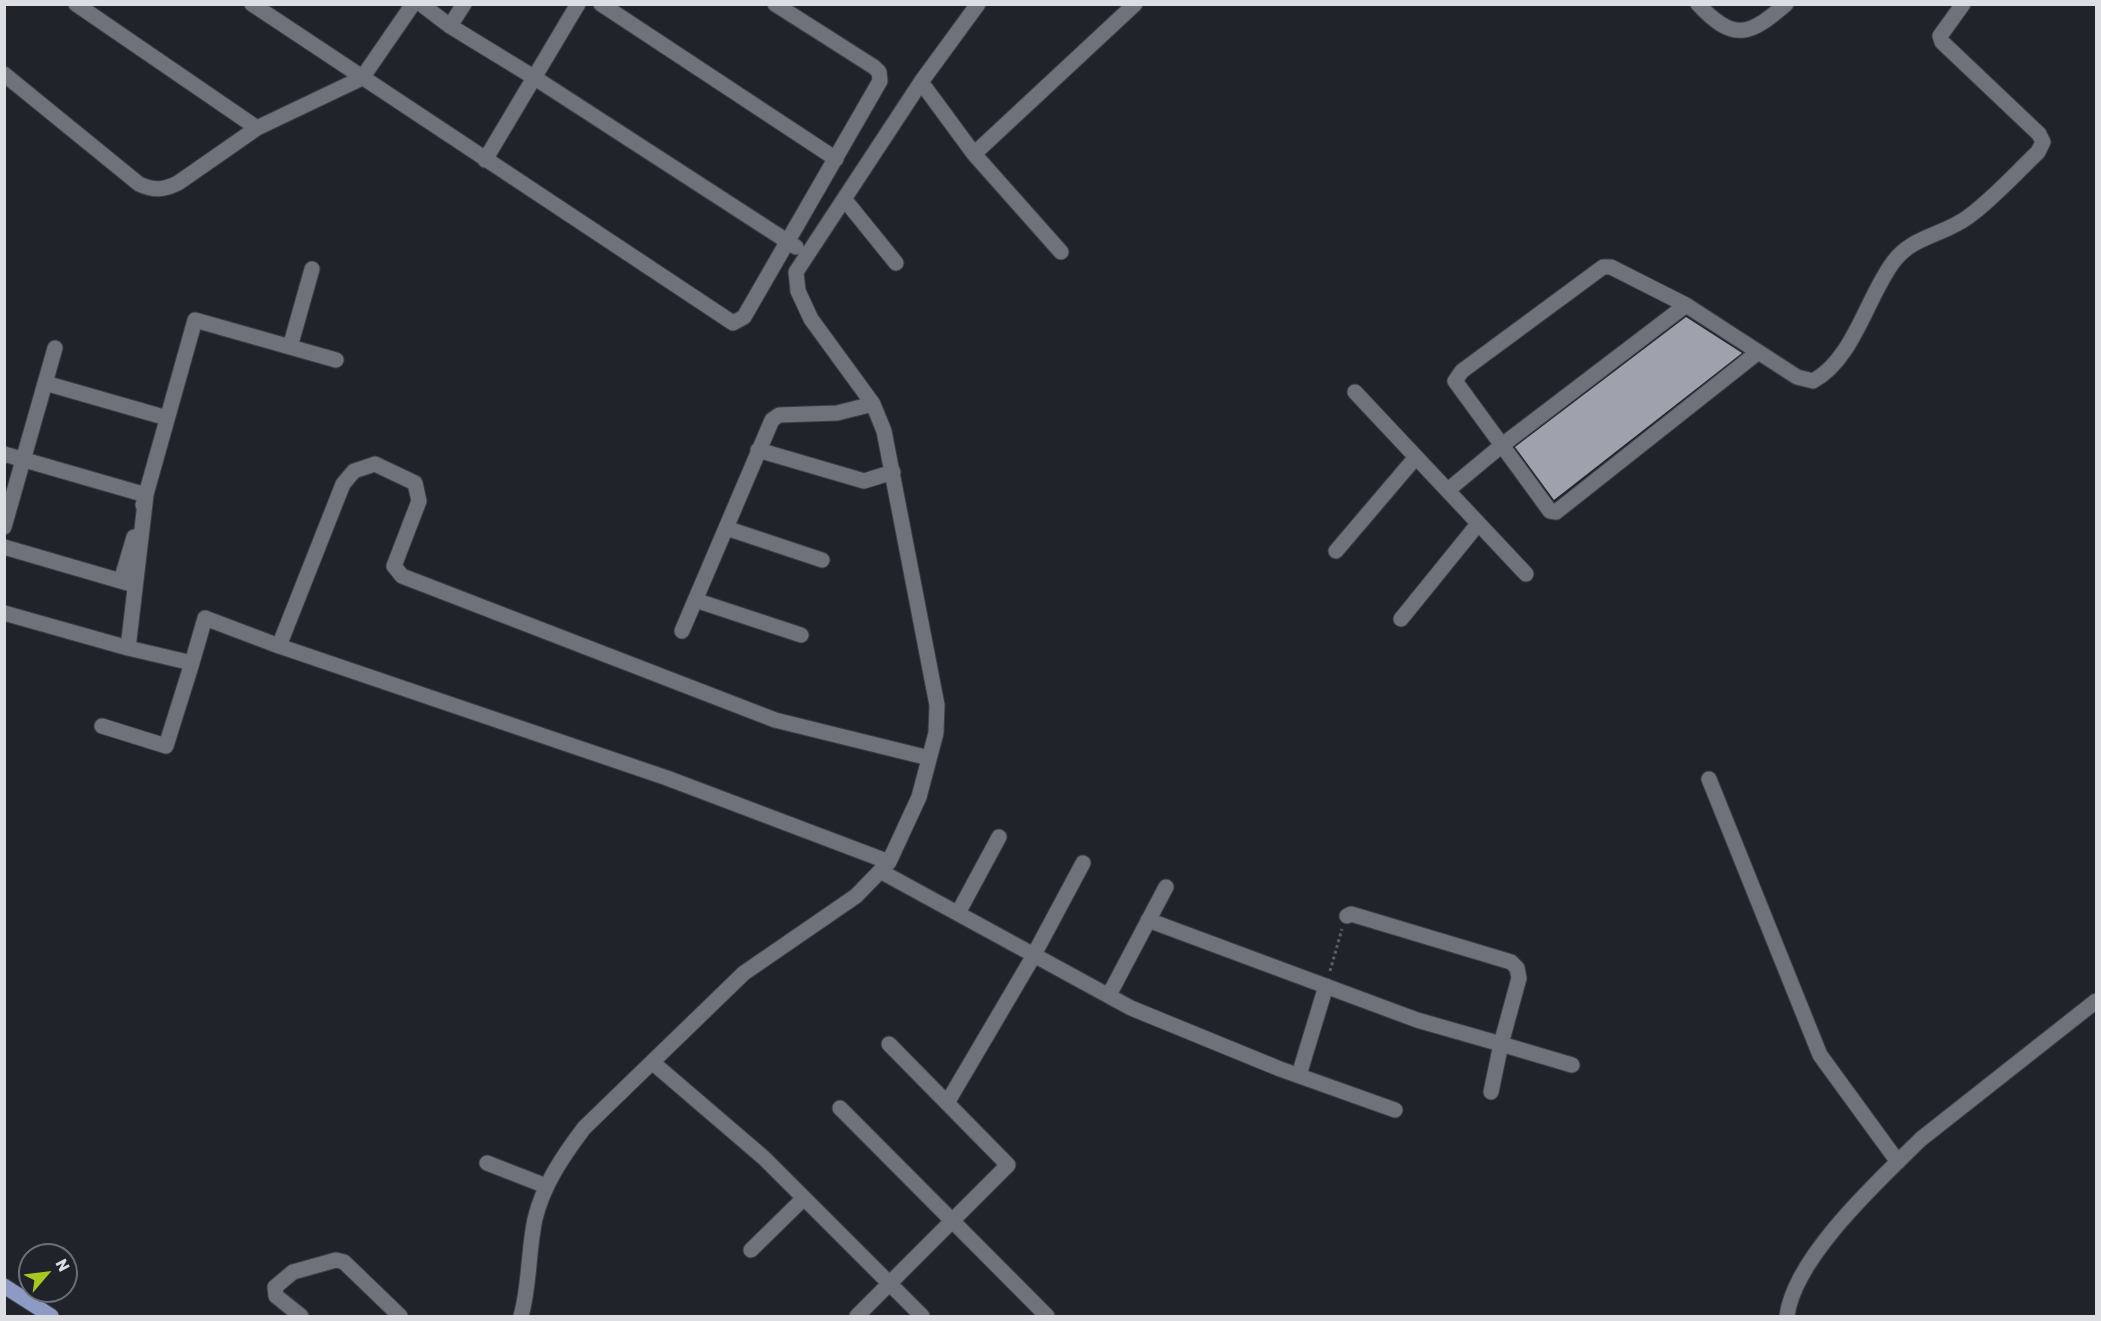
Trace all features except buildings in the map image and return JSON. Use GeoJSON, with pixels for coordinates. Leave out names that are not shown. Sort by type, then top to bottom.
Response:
{"type":"FeatureCollection","features":[{"type":"Feature","properties":{"kind":"main road"},"geometry":{"type":"LineString","coordinates":[[4,1286],[51,1317]]}},
{"type":"Feature","properties":{"kind":"street"},"geometry":{"type":"LineString","coordinates":[[76,4],[257,128]]}},
{"type":"Feature","properties":{"kind":"street"},"geometry":{"type":"LineString","coordinates":[[252,4],[733,323],[744,317],[880,81],[879,72],[776,4]]}},
{"type":"Feature","properties":{"kind":"street"},"geometry":{"type":"LineString","coordinates":[[4,74],[139,184],[150,189],[164,189],[178,183],[257,128],[362,78],[413,4]]}},
{"type":"Feature","properties":{"kind":"street"},"geometry":{"type":"LineString","coordinates":[[421,4],[450,26],[535,78],[805,254]]}},
{"type":"Feature","properties":{"kind":"street"},"geometry":{"type":"LineString","coordinates":[[450,26],[464,4]]}},
{"type":"Feature","properties":{"kind":"street"},"geometry":{"type":"LineString","coordinates":[[485,160],[579,4]]}},
{"type":"Feature","properties":{"kind":"street"},"geometry":{"type":"LineString","coordinates":[[601,4],[836,159]]}},
{"type":"Feature","properties":{"kind":"street"},"geometry":{"type":"LineString","coordinates":[[521,1317],[528,1289],[535,1220],[546,1186],[563,1156],[584,1128],[744,973],[856,896],[884,866],[919,797],[936,733],[937,705],[887,440],[873,404],[811,319],[798,291],[796,272],[805,254],[845,200],[921,82],[978,4]]}},
{"type":"Feature","properties":{"kind":"street"},"geometry":{"type":"LineString","coordinates":[[974,154],[1135,4]]}},
{"type":"Feature","properties":{"kind":"street"},"geometry":{"type":"LineString","coordinates":[[1698,4],[1730,30],[1742,31],[1754,29],[1786,4]]}},
{"type":"Feature","properties":{"kind":"street"},"geometry":{"type":"LineString","coordinates":[[1757,353],[1556,512],[1550,511],[1457,387],[1455,381],[1462,371],[1604,267],[1611,267],[1686,305],[1757,353],[1804,380],[1813,381],[1823,376],[1857,328],[1894,260],[1910,245],[1951,229],[1970,216],[2038,152],[2043,142],[2039,135],[1942,42],[1940,36],[1962,4]]}},
{"type":"Feature","properties":{"kind":"street"},"geometry":{"type":"LineString","coordinates":[[921,82],[974,154],[1061,252]]}},
{"type":"Feature","properties":{"kind":"street"},"geometry":{"type":"LineString","coordinates":[[845,200],[896,263]]}},
{"type":"Feature","properties":{"kind":"street"},"geometry":{"type":"LineString","coordinates":[[290,347],[312,269]]}},
{"type":"Feature","properties":{"kind":"street"},"geometry":{"type":"LineString","coordinates":[[1448,490],[1501,446],[1686,305]]}},
{"type":"Feature","properties":{"kind":"street"},"geometry":{"type":"LineString","coordinates":[[128,648],[129,583],[146,495],[195,320],[336,360]]}},
{"type":"Feature","properties":{"kind":"street"},"geometry":{"type":"LineString","coordinates":[[4,527],[55,348]]}},
{"type":"Feature","properties":{"kind":"street"},"geometry":{"type":"LineString","coordinates":[[45,383],[167,418]]}},
{"type":"Feature","properties":{"kind":"street"},"geometry":{"type":"LineString","coordinates":[[1355,392],[1526,574]]}},
{"type":"Feature","properties":{"kind":"street"},"geometry":{"type":"LineString","coordinates":[[682,631],[772,420],[779,415],[837,413],[873,404]]}},
{"type":"Feature","properties":{"kind":"street"},"geometry":{"type":"LineString","coordinates":[[759,450],[864,481],[893,472]]}},
{"type":"Feature","properties":{"kind":"street"},"geometry":{"type":"LineString","coordinates":[[4,454],[146,495]]}},
{"type":"Feature","properties":{"kind":"street"},"geometry":{"type":"LineString","coordinates":[[1336,551],[1416,457]]}},
{"type":"Feature","properties":{"kind":"street"},"geometry":{"type":"LineString","coordinates":[[279,646],[343,484],[354,471],[375,464],[415,483],[419,501],[394,566],[402,576],[775,720],[929,758]]}},
{"type":"Feature","properties":{"kind":"street"},"geometry":{"type":"LineString","coordinates":[[1401,619],[1478,524]]}},
{"type":"Feature","properties":{"kind":"street"},"geometry":{"type":"LineString","coordinates":[[726,528],[822,560]]}},
{"type":"Feature","properties":{"kind":"street"},"geometry":{"type":"LineString","coordinates":[[4,547],[129,583]]}},
{"type":"Feature","properties":{"kind":"street"},"geometry":{"type":"LineString","coordinates":[[695,600],[801,635]]}},
{"type":"Feature","properties":{"kind":"street"},"geometry":{"type":"LineString","coordinates":[[4,613],[128,648],[192,663]]}},
{"type":"Feature","properties":{"kind":"street"},"geometry":{"type":"LineString","coordinates":[[102,726],[166,746],[205,618],[279,646],[668,778],[884,866],[958,913],[1142,1012],[1299,1075],[1395,1110]]}},
{"type":"Feature","properties":{"kind":"street"},"geometry":{"type":"LineString","coordinates":[[1709,778],[1820,1055],[1898,1162]]}},
{"type":"Feature","properties":{"kind":"street"},"geometry":{"type":"LineString","coordinates":[[958,913],[999,837]]}},
{"type":"Feature","properties":{"kind":"street"},"geometry":{"type":"LineString","coordinates":[[947,1103],[1034,954],[1083,863]]}},
{"type":"Feature","properties":{"kind":"street"},"geometry":{"type":"LineString","coordinates":[[1109,994],[1166,887]]}},
{"type":"Feature","properties":{"kind":"street"},"geometry":{"type":"LineString","coordinates":[[1347,916],[1351,915],[1511,962],[1516,968],[1519,978],[1491,1092]]}},
{"type":"Feature","properties":{"kind":"street"},"geometry":{"type":"LineString","coordinates":[[1148,920],[1417,1020],[1572,1065]]}},
{"type":"Feature","properties":{"kind":"street"},"geometry":{"type":"LineString","coordinates":[[1299,1075],[1326,986]]}},
{"type":"Feature","properties":{"kind":"street"},"geometry":{"type":"LineString","coordinates":[[1786,1317],[1788,1302],[1801,1275],[1814,1257],[1898,1162],[1922,1139],[2097,1000]]}},
{"type":"Feature","properties":{"kind":"street"},"geometry":{"type":"LineString","coordinates":[[857,1317],[1008,1165],[889,1044]]}},
{"type":"Feature","properties":{"kind":"street"},"geometry":{"type":"LineString","coordinates":[[652,1062],[764,1158],[922,1317]]}},
{"type":"Feature","properties":{"kind":"street"},"geometry":{"type":"LineString","coordinates":[[840,1108],[1047,1317]]}},
{"type":"Feature","properties":{"kind":"street"},"geometry":{"type":"LineString","coordinates":[[487,1163],[546,1186]]}},
{"type":"Feature","properties":{"kind":"street"},"geometry":{"type":"LineString","coordinates":[[751,1250],[804,1198]]}},
{"type":"Feature","properties":{"kind":"street"},"geometry":{"type":"LineString","coordinates":[[300,1317],[276,1296],[275,1287],[293,1272],[336,1260],[344,1262],[353,1269],[400,1317]]}},
{"type":"Feature","properties":{"kind":"path"},"geometry":{"type":"LineString","coordinates":[[1326,986],[1347,916]]}}]}
